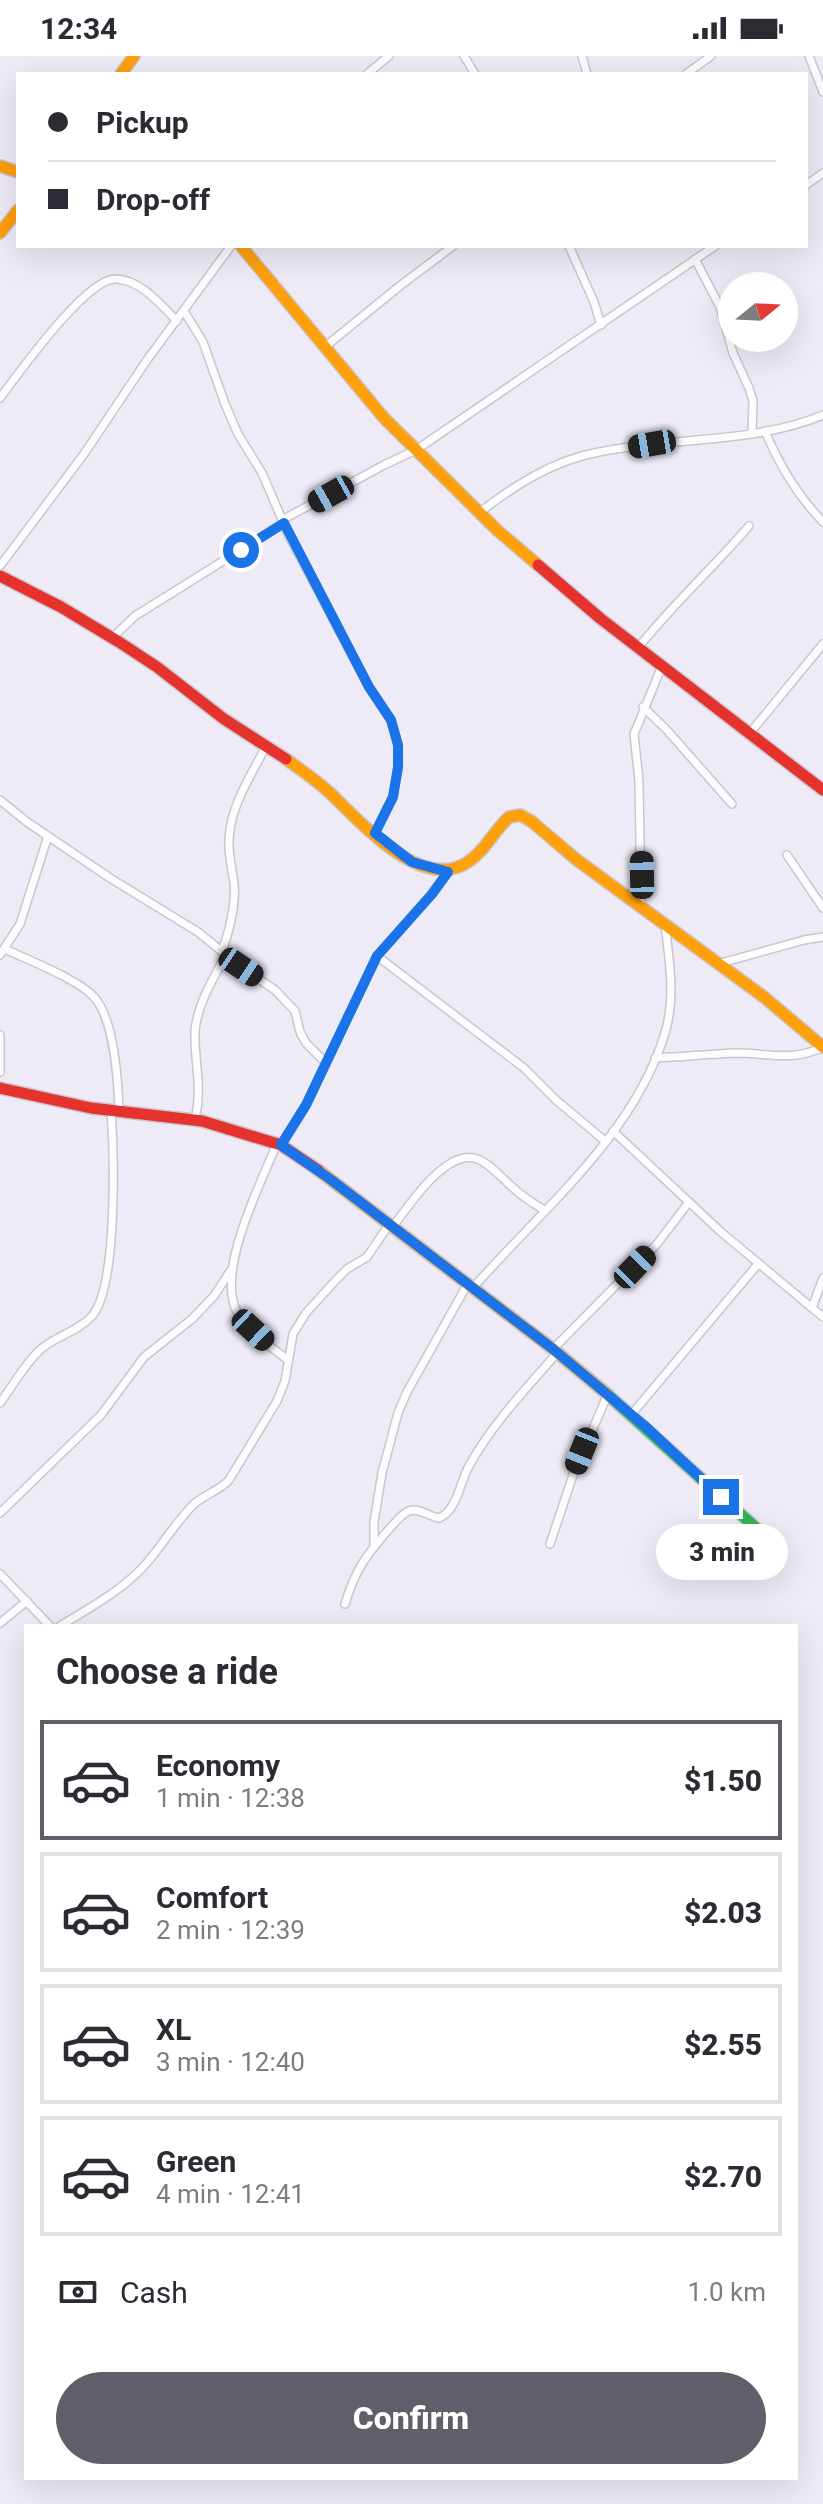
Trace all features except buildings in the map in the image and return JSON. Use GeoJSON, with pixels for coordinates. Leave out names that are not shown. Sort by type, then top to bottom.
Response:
{"type":"FeatureCollection","features":[{"type":"Feature","properties":{"kind":"street"},"geometry":{"type":"LineString","coordinates":[[369,72],[389,56]]}},
{"type":"Feature","properties":{"kind":"street"},"geometry":{"type":"LineString","coordinates":[[689,72],[711,56]]}},
{"type":"Feature","properties":{"kind":"street"},"geometry":{"type":"LineString","coordinates":[[809,56],[823,92]]}},
{"type":"Feature","properties":{"kind":"street"},"geometry":{"type":"LineString","coordinates":[[0,233],[16,213]]}},
{"type":"Feature","properties":{"kind":"street"},"geometry":{"type":"LineString","coordinates":[[0,566],[84,454],[147,360],[230,248]]}},
{"type":"Feature","properties":{"kind":"street"},"geometry":{"type":"LineString","coordinates":[[243,248],[384,418],[479,513],[567,591],[638,648],[820,782]]}},
{"type":"Feature","properties":{"kind":"street"},"geometry":{"type":"LineString","coordinates":[[326,346],[450,248]]}},
{"type":"Feature","properties":{"kind":"street"},"geometry":{"type":"LineString","coordinates":[[570,248],[601,325]]}},
{"type":"Feature","properties":{"kind":"street"},"geometry":{"type":"LineString","coordinates":[[111,639],[147,608],[283,522],[416,450],[712,248]]}},
{"type":"Feature","properties":{"kind":"street"},"geometry":{"type":"LineString","coordinates":[[695,259],[720,307],[733,353],[753,401],[752,433]]}},
{"type":"Feature","properties":{"kind":"street"},"geometry":{"type":"LineString","coordinates":[[0,398],[78,300],[100,282],[115,278],[138,285],[177,321]]}},
{"type":"Feature","properties":{"kind":"street"},"geometry":{"type":"LineString","coordinates":[[184,311],[203,342],[238,434],[262,473],[283,522],[369,687],[391,720],[398,745],[398,767],[393,797],[375,833]]}},
{"type":"Feature","properties":{"kind":"street"},"geometry":{"type":"LineString","coordinates":[[479,513],[534,475],[600,451],[765,431],[823,415]]}},
{"type":"Feature","properties":{"kind":"street"},"geometry":{"type":"LineString","coordinates":[[765,431],[797,493],[823,522]]}},
{"type":"Feature","properties":{"kind":"street"},"geometry":{"type":"LineString","coordinates":[[638,648],[749,526]]}},
{"type":"Feature","properties":{"kind":"street"},"geometry":{"type":"LineString","coordinates":[[0,576],[65,608],[156,667],[314,780],[412,862],[448,872]]}},
{"type":"Feature","properties":{"kind":"street"},"geometry":{"type":"LineString","coordinates":[[750,733],[823,644]]}},
{"type":"Feature","properties":{"kind":"street"},"geometry":{"type":"LineString","coordinates":[[641,906],[640,809],[634,734],[662,666]]}},
{"type":"Feature","properties":{"kind":"street"},"geometry":{"type":"LineString","coordinates":[[643,707],[732,804]]}},
{"type":"Feature","properties":{"kind":"street"},"geometry":{"type":"LineString","coordinates":[[195,1120],[199,1101],[195,1031],[198,1016],[224,953],[234,903],[229,840],[232,822],[243,788],[266,746]]}},
{"type":"Feature","properties":{"kind":"street"},"geometry":{"type":"LineString","coordinates":[[0,800],[110,878],[198,932],[287,1002],[295,1011],[306,1043],[326,1063]]}},
{"type":"Feature","properties":{"kind":"street"},"geometry":{"type":"LineString","coordinates":[[288,1360],[238,1315],[231,1270],[237,1243],[279,1144],[306,1105],[377,956],[448,872],[468,864],[486,847],[504,821],[526,816],[556,843],[754,987],[823,1047],[807,1055],[792,1056],[738,1053],[655,1058]]}},
{"type":"Feature","properties":{"kind":"street"},"geometry":{"type":"LineString","coordinates":[[0,1403],[40,1350],[90,1319],[99,1308],[108,1266],[115,1110],[110,1038],[99,1002],[82,988],[3,952],[20,924],[48,836]]}},
{"type":"Feature","properties":{"kind":"street"},"geometry":{"type":"LineString","coordinates":[[787,855],[823,908]]}},
{"type":"Feature","properties":{"kind":"street"},"geometry":{"type":"LineString","coordinates":[[374,1545],[374,1522],[382,1473],[398,1413],[407,1392],[470,1287],[544,1210],[624,1118],[655,1058],[666,1031],[672,980],[665,924]]}},
{"type":"Feature","properties":{"kind":"street"},"geometry":{"type":"LineString","coordinates":[[721,963],[823,937]]}},
{"type":"Feature","properties":{"kind":"street"},"geometry":{"type":"LineString","coordinates":[[377,956],[524,1068],[605,1141]]}},
{"type":"Feature","properties":{"kind":"street"},"geometry":{"type":"LineString","coordinates":[[0,1035],[0,1072]]}},
{"type":"Feature","properties":{"kind":"street"},"geometry":{"type":"LineString","coordinates":[[0,1088],[115,1110],[195,1120],[279,1144],[330,1179],[555,1351],[645,1426],[765,1536]]}},
{"type":"Feature","properties":{"kind":"street"},"geometry":{"type":"LineString","coordinates":[[613,1131],[758,1264],[823,1317]]}},
{"type":"Feature","properties":{"kind":"street"},"geometry":{"type":"LineString","coordinates":[[63,1624],[125,1583],[149,1561],[193,1505],[222,1488],[277,1401],[285,1381],[293,1334],[306,1313],[347,1269],[367,1257],[441,1168],[459,1158],[473,1157],[483,1161],[520,1194],[544,1210]]}},
{"type":"Feature","properties":{"kind":"street"},"geometry":{"type":"LineString","coordinates":[[345,1604],[356,1572],[374,1545],[401,1516],[410,1510],[431,1517],[446,1516],[469,1464],[490,1431],[555,1351],[657,1244],[689,1202]]}},
{"type":"Feature","properties":{"kind":"street"},"geometry":{"type":"LineString","coordinates":[[631,1416],[758,1264]]}},
{"type":"Feature","properties":{"kind":"street"},"geometry":{"type":"LineString","coordinates":[[0,1513],[78,1440],[101,1415],[144,1357],[192,1319],[214,1296],[231,1270]]}},
{"type":"Feature","properties":{"kind":"street"},"geometry":{"type":"LineString","coordinates":[[812,1308],[823,1278]]}},
{"type":"Feature","properties":{"kind":"street"},"geometry":{"type":"LineString","coordinates":[[550,1544],[573,1475],[607,1396]]}},
{"type":"Feature","properties":{"kind":"street"},"geometry":{"type":"LineString","coordinates":[[0,1574],[48,1624]]}},
{"type":"Feature","properties":{"kind":"street"},"geometry":{"type":"LineString","coordinates":[[0,1623],[27,1601]]}},
{"type":"Feature","properties":{"kind":"traffic: fast"},"geometry":{"type":"LineString","coordinates":[[607,1394],[765,1536]]}},
{"type":"Feature","properties":{"kind":"traffic: slow"},"geometry":{"type":"LineString","coordinates":[[122,72],[134,56]]}},
{"type":"Feature","properties":{"kind":"traffic: slow"},"geometry":{"type":"LineString","coordinates":[[0,166],[16,171]]}},
{"type":"Feature","properties":{"kind":"traffic: slow"},"geometry":{"type":"LineString","coordinates":[[0,233],[16,213]]}},
{"type":"Feature","properties":{"kind":"traffic: slow"},"geometry":{"type":"LineString","coordinates":[[243,248],[384,418],[497,530],[538,565]]}},
{"type":"Feature","properties":{"kind":"traffic: slow"},"geometry":{"type":"LineString","coordinates":[[286,759],[325,788],[393,850],[431,868],[450,869],[468,862],[509,817],[520,815],[764,997],[823,1047]]}},
{"type":"Feature","properties":{"kind":"traffic: slow"},"geometry":{"type":"LineString","coordinates":[[318,1170],[553,1349],[607,1394]]}},
{"type":"Feature","properties":{"kind":"traffic: jam"},"geometry":{"type":"LineString","coordinates":[[538,565],[601,619],[823,790]]}},
{"type":"Feature","properties":{"kind":"traffic: jam"},"geometry":{"type":"LineString","coordinates":[[0,576],[61,607],[119,642],[224,719],[286,759]]}},
{"type":"Feature","properties":{"kind":"traffic: jam"},"geometry":{"type":"LineString","coordinates":[[0,1088],[91,1108],[202,1121],[281,1145],[318,1170]]}},
{"type":"Feature","properties":{"kind":"route"},"geometry":{"type":"LineString","coordinates":[[241,550],[284,523],[369,687],[391,720],[398,745],[398,767],[393,797],[375,833],[412,862],[448,872],[377,956],[306,1105],[281,1145],[553,1349],[645,1426],[721,1497]]}}]}
